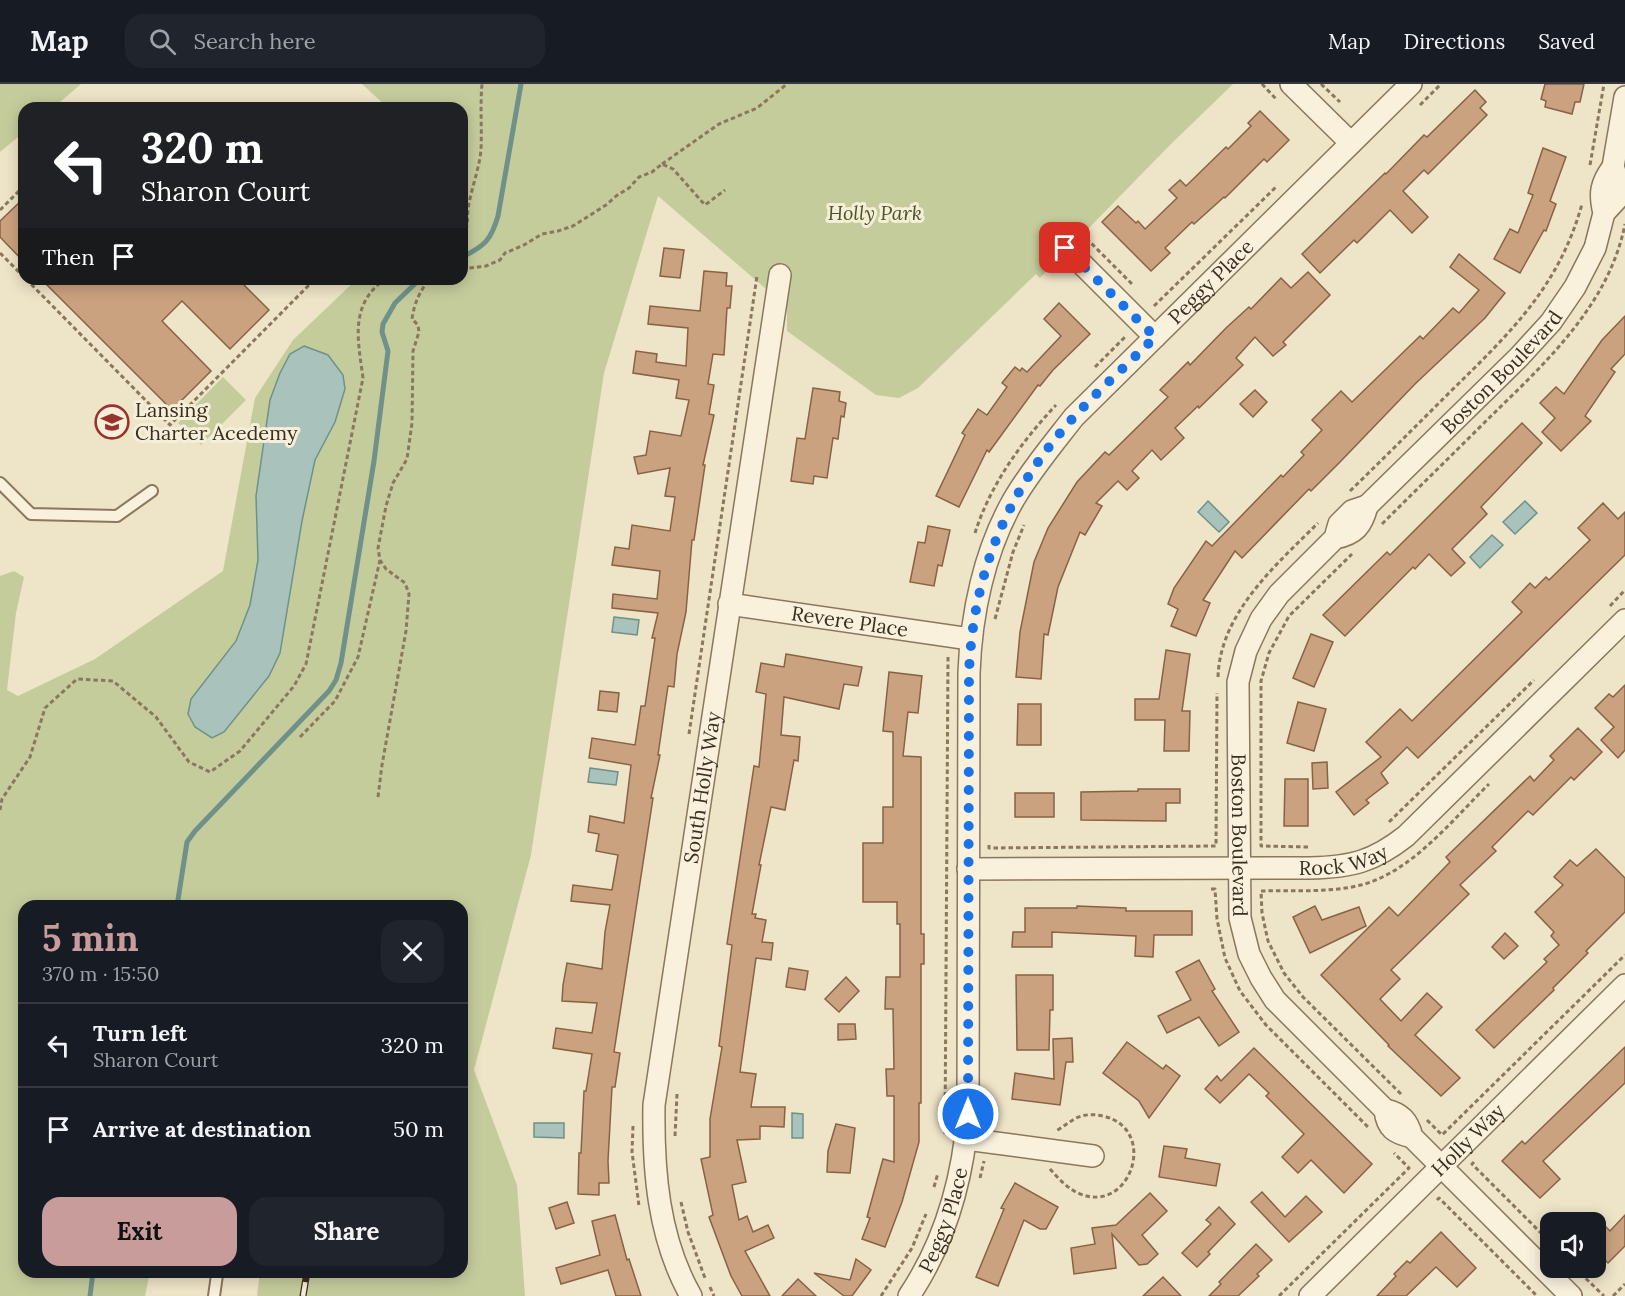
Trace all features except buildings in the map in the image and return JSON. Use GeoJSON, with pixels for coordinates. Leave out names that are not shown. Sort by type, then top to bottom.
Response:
{"type":"FeatureCollection","features":[{"type":"Feature","properties":{"kind":"street"},"geometry":{"type":"LineString","coordinates":[[1291,84],[1351,143]]}},
{"type":"Feature","properties":{"kind":"street","name":"Peggy Place"},"geometry":{"type":"LineString","coordinates":[[909,1296],[932,1256],[948,1216],[966,1139],[970,639],[989,555],[1013,501],[1040,460],[1074,417],[1411,84]]}},
{"type":"Feature","properties":{"kind":"street","name":"Boston Boulevard"},"geometry":{"type":"LineString","coordinates":[[1571,1296],[1413,1137],[1409,1124],[1397,1112],[1385,1110],[1289,1014],[1260,978],[1249,954],[1240,918],[1238,682],[1246,651],[1261,619],[1279,594],[1335,538],[1349,535],[1363,520],[1367,506],[1519,357],[1551,322],[1575,287],[1595,248],[1604,213],[1616,200],[1618,180],[1613,166],[1625,97]]}},
{"type":"Feature","properties":{"kind":"street"},"geometry":{"type":"LineString","coordinates":[[1065,248],[1155,337]]}},
{"type":"Feature","properties":{"kind":"street","name":"South Holly Way"},"geometry":{"type":"LineString","coordinates":[[691,1296],[682,1279],[662,1217],[653,1154],[654,1105],[780,275]]}},
{"type":"Feature","properties":{"kind":"street","name":"Revere Place"},"geometry":{"type":"LineString","coordinates":[[729,604],[970,639]]}},
{"type":"Feature","properties":{"kind":"street","name":"Rock Way"},"geometry":{"type":"LineString","coordinates":[[968,869],[1339,867],[1363,861],[1386,852],[1406,836],[1625,620]]}},
{"type":"Feature","properties":{"kind":"street","name":"Holly Way"},"geometry":{"type":"LineString","coordinates":[[1310,1296],[1625,985]]}},
{"type":"Feature","properties":{"kind":"street"},"geometry":{"type":"LineString","coordinates":[[966,1139],[1094,1156]]}},
{"type":"Feature","properties":{"kind":"lane"},"geometry":{"type":"LineString","coordinates":[[0,483],[31,514],[117,516],[152,491]]}},
{"type":"Feature","properties":{"kind":"lane"},"geometry":{"type":"LineString","coordinates":[[214,1296],[217,1278]]}},
{"type":"Feature","properties":{"kind":"path"},"geometry":{"type":"LineString","coordinates":[[468,211],[479,161],[482,84]]}},
{"type":"Feature","properties":{"kind":"path"},"geometry":{"type":"LineString","coordinates":[[468,268],[486,266],[500,260],[505,253],[543,234],[573,226],[629,188],[639,177],[652,172],[718,124],[757,108],[787,84]]}},
{"type":"Feature","properties":{"kind":"path"},"geometry":{"type":"LineString","coordinates":[[1262,84],[1284,106]]}},
{"type":"Feature","properties":{"kind":"path"},"geometry":{"type":"LineString","coordinates":[[1321,84],[1344,106]]}},
{"type":"Feature","properties":{"kind":"path"},"geometry":{"type":"LineString","coordinates":[[1416,108],[1441,84]]}},
{"type":"Feature","properties":{"kind":"path"},"geometry":{"type":"LineString","coordinates":[[1588,172],[1604,84]]}},
{"type":"Feature","properties":{"kind":"path"},"geometry":{"type":"LineString","coordinates":[[662,164],[673,169],[705,205],[725,190]]}},
{"type":"Feature","properties":{"kind":"path"},"geometry":{"type":"LineString","coordinates":[[1146,299],[1155,307],[1280,184]]}},
{"type":"Feature","properties":{"kind":"path"},"geometry":{"type":"LineString","coordinates":[[0,210],[18,192]]}},
{"type":"Feature","properties":{"kind":"path"},"geometry":{"type":"LineString","coordinates":[[1345,496],[1514,329],[1543,292],[1566,252],[1582,204]]}},
{"type":"Feature","properties":{"kind":"path"},"geometry":{"type":"LineString","coordinates":[[1382,524],[1553,355],[1583,317],[1609,274],[1625,224]]}},
{"type":"Feature","properties":{"kind":"path"},"geometry":{"type":"LineString","coordinates":[[1081,233],[1138,291]]}},
{"type":"Feature","properties":{"kind":"path"},"geometry":{"type":"LineString","coordinates":[[0,252],[18,271]]}},
{"type":"Feature","properties":{"kind":"path"},"geometry":{"type":"LineString","coordinates":[[32,285],[170,425],[309,285]]}},
{"type":"Feature","properties":{"kind":"path"},"geometry":{"type":"LineString","coordinates":[[0,810],[2,799],[30,758],[45,708],[77,680],[113,681],[156,717],[189,762],[210,772],[240,751],[294,686],[306,664],[363,378],[358,335],[360,316],[365,300],[377,285]]}},
{"type":"Feature","properties":{"kind":"path"},"geometry":{"type":"LineString","coordinates":[[300,737],[335,702],[358,657],[380,560],[378,548],[386,506],[393,483],[407,459],[412,423],[414,351],[419,333],[418,325],[412,319],[414,306],[424,285]]}},
{"type":"Feature","properties":{"kind":"path"},"geometry":{"type":"LineString","coordinates":[[995,621],[1013,552],[1027,518]]}},
{"type":"Feature","properties":{"kind":"path"},"geometry":{"type":"LineString","coordinates":[[1218,680],[1218,669],[1227,639],[1243,605],[1269,572],[1320,522]]}},
{"type":"Feature","properties":{"kind":"path"},"geometry":{"type":"LineString","coordinates":[[1309,847],[1261,846],[1261,681],[1269,653],[1289,616],[1357,549]]}},
{"type":"Feature","properties":{"kind":"path"},"geometry":{"type":"LineString","coordinates":[[378,797],[406,631],[409,594],[405,584],[386,569],[380,560]]}},
{"type":"Feature","properties":{"kind":"path"},"geometry":{"type":"LineString","coordinates":[[1608,607],[1625,591]]}},
{"type":"Feature","properties":{"kind":"path"},"geometry":{"type":"LineString","coordinates":[[936,655],[948,657],[944,1141]]}},
{"type":"Feature","properties":{"kind":"path"},"geometry":{"type":"LineString","coordinates":[[1385,827],[1534,680]]}},
{"type":"Feature","properties":{"kind":"path"},"geometry":{"type":"LineString","coordinates":[[989,836],[989,848],[1216,846],[1217,692]]}},
{"type":"Feature","properties":{"kind":"path"},"geometry":{"type":"LineString","coordinates":[[1401,1094],[1303,997],[1284,973],[1268,941],[1262,913],[1261,891],[1334,889],[1362,885],[1389,874],[1415,857],[1490,782]]}},
{"type":"Feature","properties":{"kind":"path"},"geometry":{"type":"LineString","coordinates":[[1203,889],[1215,889],[1216,919],[1225,958],[1240,991],[1266,1025],[1375,1134]]}},
{"type":"Feature","properties":{"kind":"path"},"geometry":{"type":"LineString","coordinates":[[1426,1119],[1442,1135],[1625,955]]}},
{"type":"Feature","properties":{"kind":"path"},"geometry":{"type":"LineString","coordinates":[[675,1136],[677,1094]]}},
{"type":"Feature","properties":{"kind":"path"},"geometry":{"type":"LineString","coordinates":[[1047,1167],[1067,1187],[1080,1194],[1094,1197],[1109,1195],[1123,1185],[1131,1172],[1134,1155],[1132,1139],[1124,1127],[1110,1118],[1094,1114],[1077,1118],[1054,1132]]}},
{"type":"Feature","properties":{"kind":"path"},"geometry":{"type":"LineString","coordinates":[[1279,1296],[1408,1168],[1392,1151]]}},
{"type":"Feature","properties":{"kind":"path"},"geometry":{"type":"LineString","coordinates":[[1481,1156],[1472,1164],[1540,1232]]}},
{"type":"Feature","properties":{"kind":"path"},"geometry":{"type":"LineString","coordinates":[[977,1188],[985,1158]]}},
{"type":"Feature","properties":{"kind":"path"},"geometry":{"type":"LineString","coordinates":[[933,1194],[938,1172]]}},
{"type":"Feature","properties":{"kind":"path"},"geometry":{"type":"LineString","coordinates":[[1431,1206],[1439,1197],[1537,1296]]}},
{"type":"Feature","properties":{"kind":"path"},"geometry":{"type":"LineString","coordinates":[[681,1202],[688,1232],[714,1296]]}},
{"type":"Feature","properties":{"kind":"path"},"geometry":{"type":"LineString","coordinates":[[881,1296],[912,1248],[930,1204]]}},
{"type":"Feature","properties":{"kind":"path"},"geometry":{"type":"LineString","coordinates":[[1585,1278],[1604,1296]]}},
{"type":"Feature","properties":{"kind":"path"},"geometry":{"type":"LineString","coordinates":[[1613,1296],[1625,1284]]}},
{"type":"Feature","properties":{"kind":"green space"},"geometry":{"type":"Polygon","coordinates":[[[0,84],[81,84],[60,102],[18,102],[18,137],[0,152],[0,84]]]}},
{"type":"Feature","properties":{"kind":"green space","name":"Holly Park"},"geometry":{"type":"Polygon","coordinates":[[[362,84],[1233,84],[1040,278],[1036,274],[918,388],[899,398],[876,395],[787,331],[787,307],[658,196],[604,373],[531,855],[474,1070],[517,1185],[525,1296],[257,1296],[259,1278],[468,1278],[468,900],[18,900],[18,1278],[149,1278],[145,1296],[0,1296],[0,576],[14,571],[24,577],[16,613],[7,690],[18,696],[95,659],[223,571],[255,398],[293,340],[351,285],[468,285],[468,102],[382,102],[362,84]]]}},
{"type":"Feature","properties":{"kind":"green space"},"geometry":{"type":"Polygon","coordinates":[[[223,377],[246,400],[201,445],[178,423],[223,377]]]}},
{"type":"Feature","properties":{"kind":"water"},"geometry":{"type":"Polygon","coordinates":[[[304,346],[328,355],[343,375],[345,389],[335,422],[315,460],[302,521],[280,653],[269,676],[224,732],[212,738],[195,727],[188,714],[191,699],[236,641],[250,605],[258,560],[256,496],[270,400],[290,354],[304,346]]]}},
{"type":"Feature","properties":{"kind":"water"},"geometry":{"type":"Polygon","coordinates":[[[1208,501],[1229,522],[1219,532],[1198,512],[1208,501]]]}},
{"type":"Feature","properties":{"kind":"water"},"geometry":{"type":"Polygon","coordinates":[[[1525,501],[1537,513],[1515,534],[1503,522],[1525,501]]]}},
{"type":"Feature","properties":{"kind":"water"},"geometry":{"type":"Polygon","coordinates":[[[1492,535],[1503,545],[1480,568],[1470,557],[1492,535]]]}},
{"type":"Feature","properties":{"kind":"water"},"geometry":{"type":"Polygon","coordinates":[[[614,617],[639,620],[637,635],[612,632],[614,617]]]}},
{"type":"Feature","properties":{"kind":"water"},"geometry":{"type":"Polygon","coordinates":[[[590,768],[618,772],[616,785],[588,782],[590,768]]]}},
{"type":"Feature","properties":{"kind":"water"},"geometry":{"type":"Polygon","coordinates":[[[792,1113],[803,1114],[803,1138],[792,1138],[792,1113]]]}},
{"type":"Feature","properties":{"kind":"water"},"geometry":{"type":"Polygon","coordinates":[[[534,1123],[564,1123],[564,1138],[534,1137],[534,1123]]]}},
{"type":"Feature","properties":{"kind":"waterway"},"geometry":{"type":"LineString","coordinates":[[468,254],[490,237],[498,216],[521,84]]}},
{"type":"Feature","properties":{"kind":"waterway"},"geometry":{"type":"LineString","coordinates":[[178,900],[187,842],[329,691],[336,680],[341,663],[374,461],[388,351],[382,332],[383,324],[395,303],[414,285]]}},
{"type":"Feature","properties":{"kind":"waterway"},"geometry":{"type":"LineString","coordinates":[[90,1296],[92,1278]]}},
{"type":"Feature","properties":{"kind":"railway"},"geometry":{"type":"LineString","coordinates":[[303,1296],[306,1278]]}},
{"type":"Feature","properties":{"kind":"place","name":"Lansing Charter Acedemy"},"geometry":{"type":"Point","coordinates":[112,422]}},
{"type":"Feature","properties":{"kind":"route"},"geometry":{"type":"LineString","coordinates":[[968,1114],[969,673],[970,639],[976,608],[989,555],[1013,501],[1040,460],[1074,417],[1155,337],[1065,248]]}}]}
